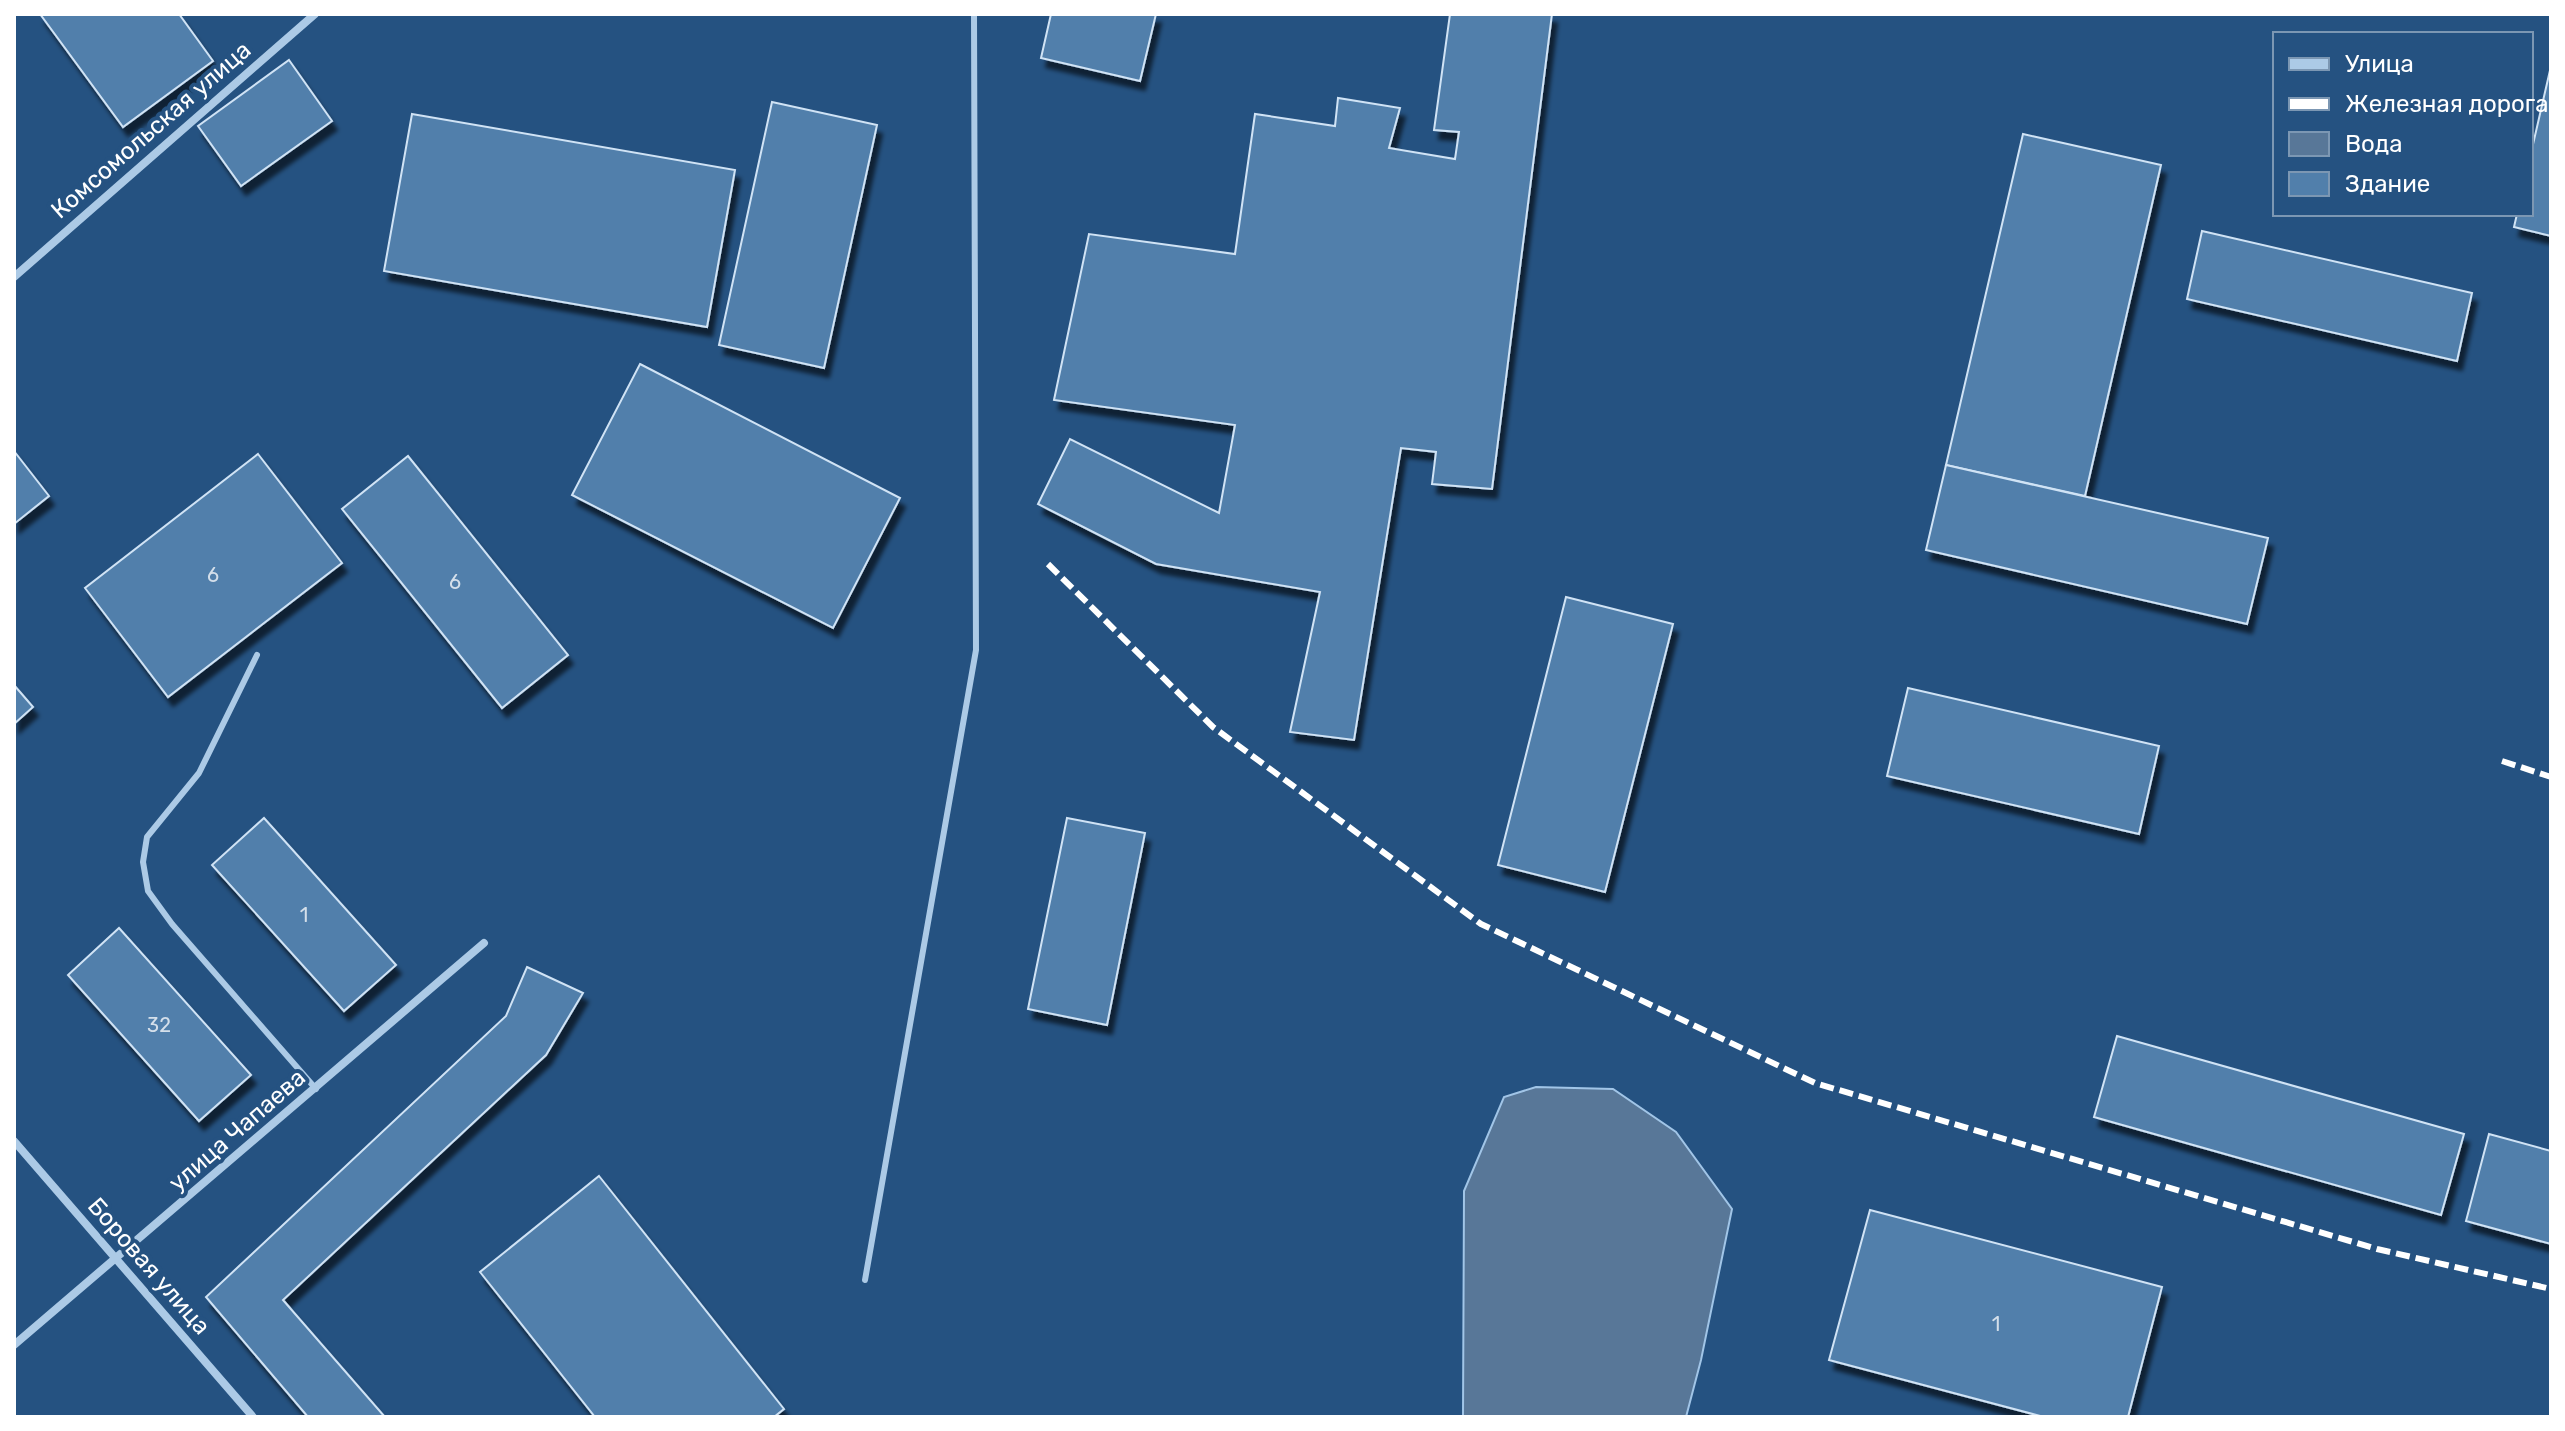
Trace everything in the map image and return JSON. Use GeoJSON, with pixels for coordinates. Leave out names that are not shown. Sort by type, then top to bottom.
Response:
{"type":"FeatureCollection","features":[{"type":"Feature","properties":{"kind":"street","name":"Комсомольская улица"},"geometry":{"type":"LineString","coordinates":[[14,277],[315,14]]}},
{"type":"Feature","properties":{"kind":"street","name":"улица Чапаева"},"geometry":{"type":"LineString","coordinates":[[14,1345],[484,943]]}},
{"type":"Feature","properties":{"kind":"street","name":"Боровая улица"},"geometry":{"type":"LineString","coordinates":[[14,1141],[253,1417]]}},
{"type":"Feature","properties":{"kind":"lane"},"geometry":{"type":"LineString","coordinates":[[865,1280],[976,650],[974,14]]}},
{"type":"Feature","properties":{"kind":"lane"},"geometry":{"type":"LineString","coordinates":[[257,655],[199,773],[147,837],[143,862],[148,891],[172,924],[316,1089]]}},
{"type":"Feature","properties":{"kind":"water"},"geometry":{"type":"Polygon","coordinates":[[[1536,1087],[1613,1089],[1676,1132],[1732,1209],[1686,1417],[1463,1417],[1464,1191],[1504,1097],[1536,1087]]]}},
{"type":"Feature","properties":{"kind":"building"},"geometry":{"type":"Polygon","coordinates":[[[40,14],[179,14],[213,61],[123,127],[40,14]]]}},
{"type":"Feature","properties":{"kind":"building"},"geometry":{"type":"Polygon","coordinates":[[[1051,14],[1156,14],[1140,81],[1041,58],[1051,14]]]}},
{"type":"Feature","properties":{"kind":"building"},"geometry":{"type":"Polygon","coordinates":[[[1450,14],[1552,14],[1492,489],[1432,484],[1436,452],[1401,448],[1354,740],[1290,732],[1320,592],[1156,564],[1038,504],[1070,439],[1219,513],[1235,425],[1054,400],[1089,234],[1235,254],[1255,114],[1335,126],[1338,98],[1400,108],[1389,148],[1455,159],[1459,132],[1434,130],[1450,14]]]}},
{"type":"Feature","properties":{"kind":"building"},"geometry":{"type":"Polygon","coordinates":[[[289,60],[332,121],[241,186],[198,126],[289,60]]]}},
{"type":"Feature","properties":{"kind":"building"},"geometry":{"type":"Polygon","coordinates":[[[2551,66],[2551,236],[2514,227],[2517,216],[2533,216],[2533,144],[2551,66]]]}},
{"type":"Feature","properties":{"kind":"building"},"geometry":{"type":"Polygon","coordinates":[[[772,102],[877,125],[824,368],[719,345],[772,102]]]}},
{"type":"Feature","properties":{"kind":"building"},"geometry":{"type":"Polygon","coordinates":[[[412,114],[735,170],[707,327],[384,271],[412,114]]]}},
{"type":"Feature","properties":{"kind":"building"},"geometry":{"type":"Polygon","coordinates":[[[2023,134],[2161,165],[2085,496],[1946,465],[2023,134]]]}},
{"type":"Feature","properties":{"kind":"building"},"geometry":{"type":"Polygon","coordinates":[[[2202,231],[2472,293],[2457,361],[2187,299],[2202,231]]]}},
{"type":"Feature","properties":{"kind":"building"},"geometry":{"type":"Polygon","coordinates":[[[640,364],[900,498],[833,628],[572,495],[640,364]]]}},
{"type":"Feature","properties":{"kind":"building"},"geometry":{"type":"Polygon","coordinates":[[[14,451],[49,496],[14,524],[14,451]]]}},
{"type":"Feature","properties":{"kind":"building"},"geometry":{"type":"Polygon","coordinates":[[[258,454],[342,563],[168,697],[85,588],[258,454]]]}},
{"type":"Feature","properties":{"kind":"building"},"geometry":{"type":"Polygon","coordinates":[[[408,456],[568,655],[502,708],[342,509],[408,456]]]}},
{"type":"Feature","properties":{"kind":"building"},"geometry":{"type":"Polygon","coordinates":[[[1946,465],[2268,538],[2247,624],[1926,550],[1946,465]]]}},
{"type":"Feature","properties":{"kind":"building"},"geometry":{"type":"Polygon","coordinates":[[[1566,597],[1673,624],[1605,892],[1498,865],[1566,597]]]}},
{"type":"Feature","properties":{"kind":"building"},"geometry":{"type":"Polygon","coordinates":[[[14,685],[33,707],[14,724],[14,685]]]}},
{"type":"Feature","properties":{"kind":"building"},"geometry":{"type":"Polygon","coordinates":[[[1908,688],[2159,746],[2139,834],[1887,776],[1908,688]]]}},
{"type":"Feature","properties":{"kind":"building"},"geometry":{"type":"Polygon","coordinates":[[[264,818],[396,965],[344,1011],[212,865],[264,818]]]}},
{"type":"Feature","properties":{"kind":"building"},"geometry":{"type":"Polygon","coordinates":[[[1067,818],[1145,833],[1107,1025],[1028,1009],[1067,818]]]}},
{"type":"Feature","properties":{"kind":"building"},"geometry":{"type":"Polygon","coordinates":[[[119,928],[251,1075],[199,1121],[68,975],[119,928]]]}},
{"type":"Feature","properties":{"kind":"building"},"geometry":{"type":"Polygon","coordinates":[[[527,967],[583,993],[546,1055],[283,1300],[385,1417],[308,1417],[206,1297],[506,1016],[527,967]]]}},
{"type":"Feature","properties":{"kind":"building"},"geometry":{"type":"Polygon","coordinates":[[[2117,1036],[2464,1134],[2441,1215],[2094,1117],[2117,1036]]]}},
{"type":"Feature","properties":{"kind":"building"},"geometry":{"type":"Polygon","coordinates":[[[2489,1134],[2551,1151],[2551,1244],[2466,1221],[2489,1134]]]}},
{"type":"Feature","properties":{"kind":"building"},"geometry":{"type":"Polygon","coordinates":[[[599,1176],[784,1409],[774,1417],[595,1417],[480,1272],[599,1176]]]}},
{"type":"Feature","properties":{"kind":"building"},"geometry":{"type":"Polygon","coordinates":[[[1870,1210],[2162,1287],[2128,1417],[2044,1417],[1829,1360],[1870,1210]]]}},
{"type":"Feature","properties":{"kind":"railway"},"geometry":{"type":"LineString","coordinates":[[1048,564],[1213,727],[1481,924],[1815,1083],[2377,1249],[2551,1289]]}},
{"type":"Feature","properties":{"kind":"railway"},"geometry":{"type":"LineString","coordinates":[[2502,761],[2551,777]]}}]}
